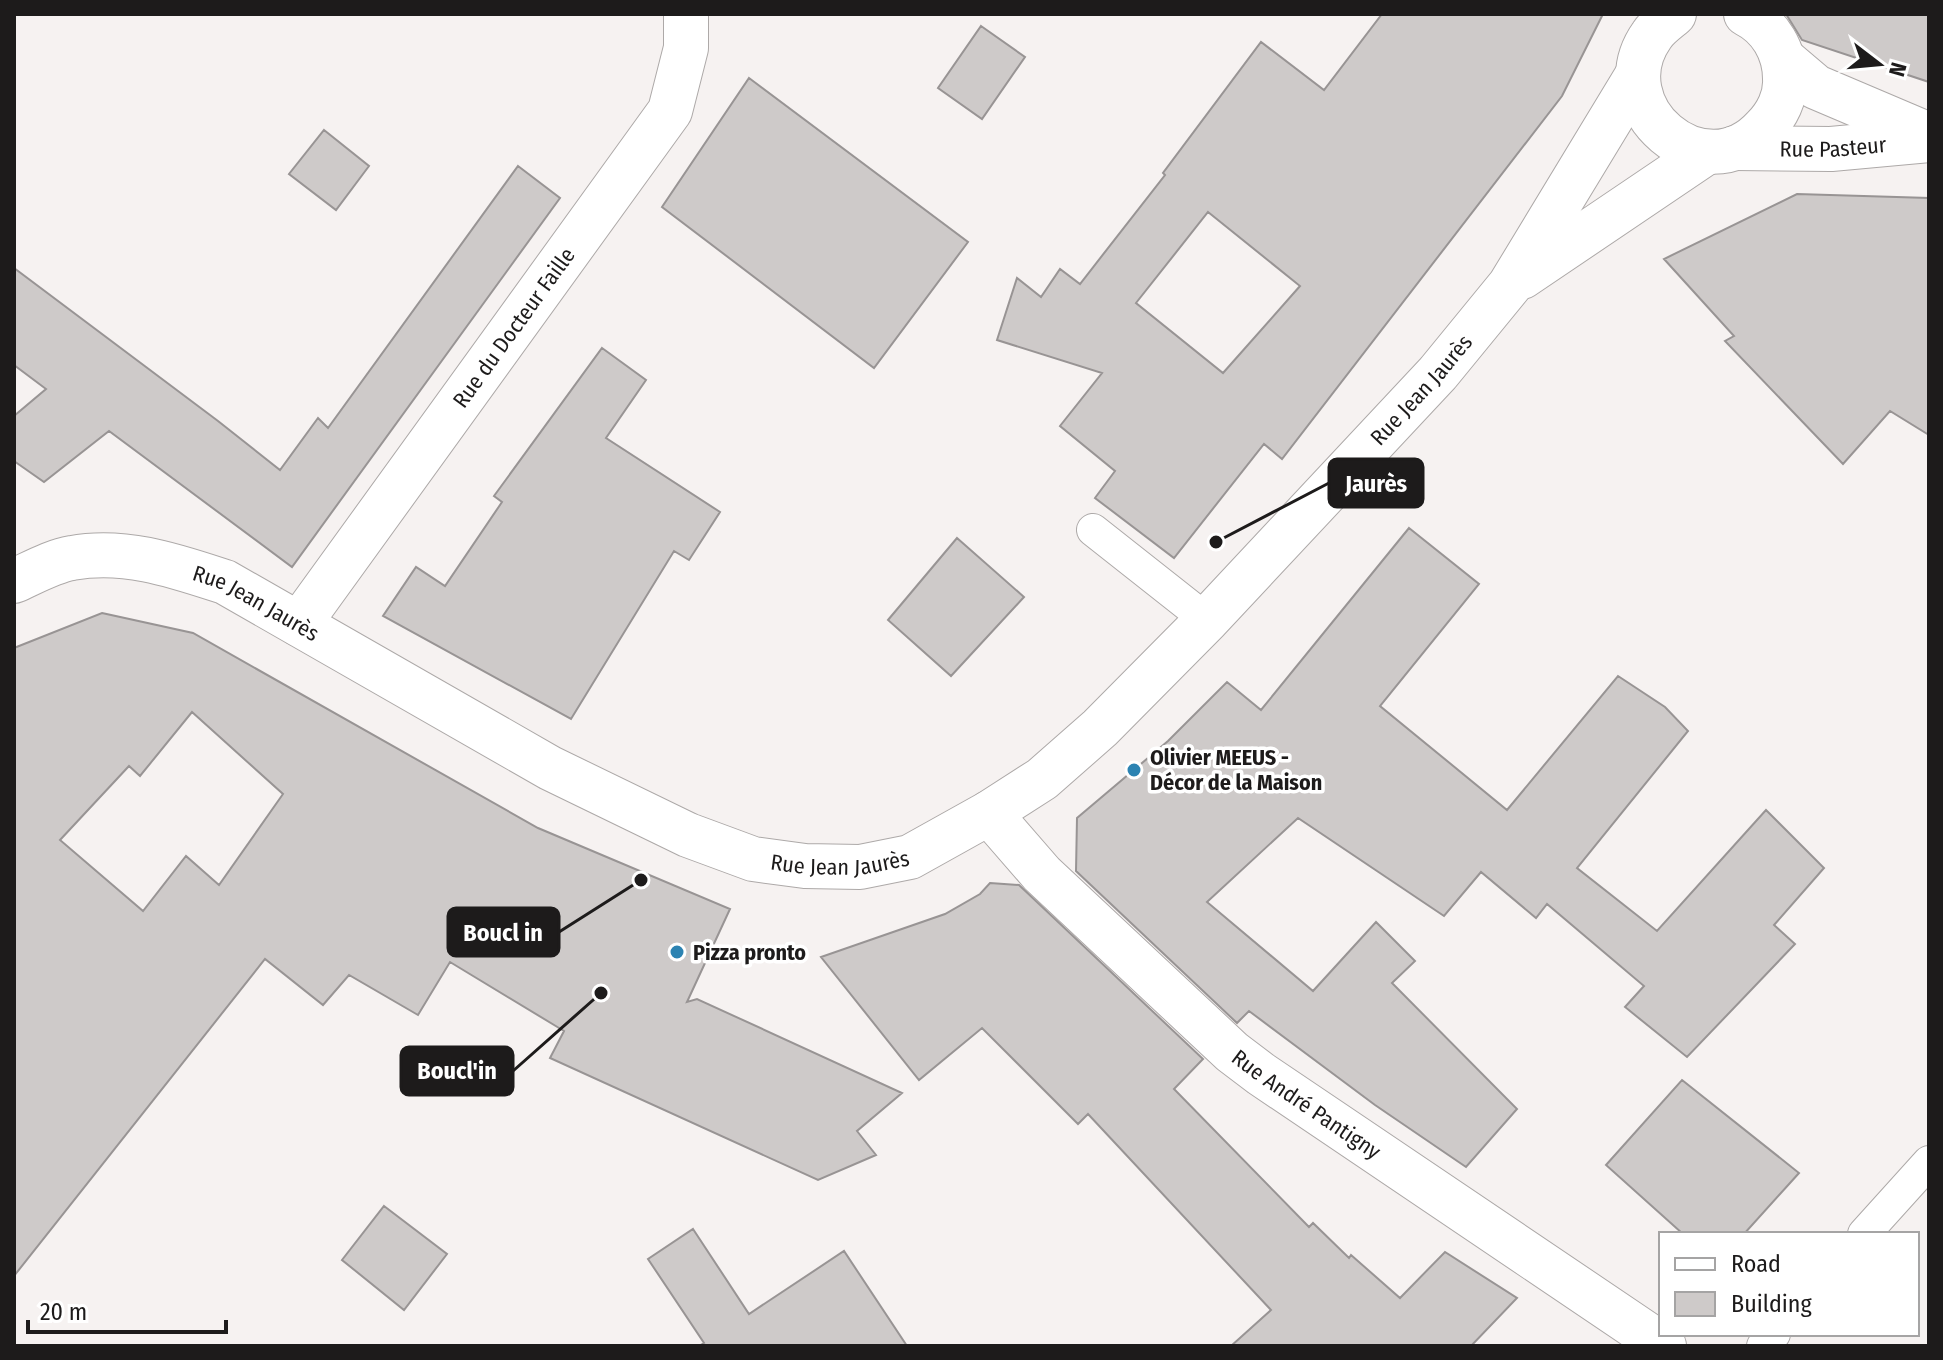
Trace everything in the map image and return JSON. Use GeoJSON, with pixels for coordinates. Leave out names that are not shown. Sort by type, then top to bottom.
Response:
{"type":"FeatureCollection","features":[{"type":"Feature","properties":{"kind":"street","name":"Rue du Docteur Faille"},"geometry":{"type":"LineString","coordinates":[[299,624],[670,111],[686,48],[686,14]]}},
{"type":"Feature","properties":{"kind":"street"},"geometry":{"type":"LineString","coordinates":[[1753,16],[1773,37],[1783,59]]}},
{"type":"Feature","properties":{"kind":"street","name":"Rue Jean Jaurès"},"geometry":{"type":"LineString","coordinates":[[14,581],[71,558],[122,555],[168,564],[225,582],[550,768],[688,835],[753,859],[805,866],[860,867],[910,857],[1042,779],[1100,728],[1207,620],[1438,373],[1510,285],[1656,34]]}},
{"type":"Feature","properties":{"kind":"street","name":"Rue Pasteur"},"geometry":{"type":"LineString","coordinates":[[1656,34],[1641,97],[1650,118],[1665,136],[1685,147],[1721,150],[1831,149],[1929,138]]}},
{"type":"Feature","properties":{"kind":"street","name":"Rue Jean Jaurès"},"geometry":{"type":"LineString","coordinates":[[1510,285],[1721,150],[1755,138],[1770,122],[1782,102],[1786,81],[1783,59]]}},
{"type":"Feature","properties":{"kind":"street","name":"Rue Pasteur"},"geometry":{"type":"LineString","coordinates":[[1783,59],[1816,87],[1929,138]]}},
{"type":"Feature","properties":{"kind":"street","name":"Rue André Pantigny"},"geometry":{"type":"LineString","coordinates":[[989,813],[1051,883],[1232,1052],[1664,1346]]}},
{"type":"Feature","properties":{"kind":"lane"},"geometry":{"type":"LineString","coordinates":[[1093,530],[1207,620]]}},
{"type":"Feature","properties":{"kind":"lane"},"geometry":{"type":"LineString","coordinates":[[1866,1232],[1929,1162]]}},
{"type":"Feature","properties":{"kind":"building"},"geometry":{"type":"Polygon","coordinates":[[[1382,14],[1603,14],[1562,96],[1282,459],[1264,444],[1174,558],[1095,498],[1115,471],[1060,426],[1102,373],[997,340],[1017,278],[1041,297],[1060,269],[1080,284],[1165,175],[1163,173],[1261,42],[1324,90],[1382,14]],[[1208,212],[1136,303],[1223,373],[1300,286],[1208,212]]]}},
{"type":"Feature","properties":{"kind":"building"},"geometry":{"type":"Polygon","coordinates":[[[1786,14],[1929,14],[1929,82],[1802,40],[1786,14]]]}},
{"type":"Feature","properties":{"kind":"building"},"geometry":{"type":"Polygon","coordinates":[[[981,26],[1025,57],[982,119],[938,88],[981,26]]]}},
{"type":"Feature","properties":{"kind":"building"},"geometry":{"type":"Polygon","coordinates":[[[749,78],[968,242],[874,368],[662,207],[749,78]]]}},
{"type":"Feature","properties":{"kind":"building"},"geometry":{"type":"Polygon","coordinates":[[[324,130],[369,166],[336,210],[289,174],[324,130]]]}},
{"type":"Feature","properties":{"kind":"building"},"geometry":{"type":"Polygon","coordinates":[[[518,166],[560,198],[292,567],[109,431],[44,482],[14,461],[14,416],[46,389],[14,365],[14,268],[280,470],[318,418],[328,428],[518,166]]]}},
{"type":"Feature","properties":{"kind":"building"},"geometry":{"type":"Polygon","coordinates":[[[1797,194],[1929,198],[1929,435],[1890,411],[1843,464],[1725,341],[1734,336],[1664,259],[1797,194]]]}},
{"type":"Feature","properties":{"kind":"building"},"geometry":{"type":"Polygon","coordinates":[[[602,348],[646,380],[606,438],[720,512],[689,560],[674,551],[571,719],[383,616],[416,567],[445,586],[502,502],[494,496],[602,348]]]}},
{"type":"Feature","properties":{"kind":"building"},"geometry":{"type":"Polygon","coordinates":[[[1409,528],[1479,584],[1380,706],[1507,810],[1618,676],[1665,707],[1688,731],[1577,868],[1657,931],[1766,810],[1824,868],[1774,925],[1795,944],[1687,1057],[1625,1007],[1644,986],[1547,904],[1536,918],[1481,872],[1444,916],[1298,818],[1207,902],[1313,991],[1376,922],[1415,961],[1392,983],[1517,1109],[1466,1167],[1375,1105],[1249,1011],[1237,1023],[1076,871],[1077,818],[1168,741],[1227,682],[1261,710],[1409,528]]]}},
{"type":"Feature","properties":{"kind":"building"},"geometry":{"type":"Polygon","coordinates":[[[957,538],[1024,597],[951,676],[888,620],[957,538]]]}},
{"type":"Feature","properties":{"kind":"building"},"geometry":{"type":"Polygon","coordinates":[[[102,613],[193,633],[538,828],[730,909],[687,1002],[697,999],[902,1093],[857,1131],[876,1155],[818,1180],[550,1058],[564,1031],[450,962],[418,1015],[349,975],[323,1005],[265,959],[14,1276],[14,648],[102,613]],[[192,712],[140,776],[129,766],[60,840],[143,911],[186,856],[219,885],[283,794],[192,712]]]}},
{"type":"Feature","properties":{"kind":"building"},"geometry":{"type":"Polygon","coordinates":[[[990,883],[1019,885],[1203,1059],[1174,1089],[1309,1227],[1313,1223],[1349,1258],[1351,1255],[1400,1298],[1445,1252],[1517,1298],[1471,1346],[1231,1346],[1271,1310],[1088,1114],[1078,1124],[982,1028],[919,1080],[821,957],[945,914],[980,894],[990,883]]]}},
{"type":"Feature","properties":{"kind":"building"},"geometry":{"type":"Polygon","coordinates":[[[1682,1080],[1799,1173],[1746,1232],[1681,1232],[1606,1165],[1682,1080]]]}},
{"type":"Feature","properties":{"kind":"building"},"geometry":{"type":"Polygon","coordinates":[[[384,1206],[447,1254],[404,1310],[342,1260],[384,1206]]]}},
{"type":"Feature","properties":{"kind":"building"},"geometry":{"type":"Polygon","coordinates":[[[693,1229],[749,1314],[844,1251],[907,1346],[699,1346],[704,1343],[648,1259],[693,1229]]]}},
{"type":"Feature","properties":{"kind":"place","name":"Jaurès"},"geometry":{"type":"Point","coordinates":[1216,542]}},
{"type":"Feature","properties":{"kind":"place","name":"Olivier MEEUS - Décor de la Maison"},"geometry":{"type":"Point","coordinates":[1134,770]}},
{"type":"Feature","properties":{"kind":"place","name":"Boucl in"},"geometry":{"type":"Point","coordinates":[641,880]}},
{"type":"Feature","properties":{"kind":"place","name":"Pizza pronto"},"geometry":{"type":"Point","coordinates":[677,952]}},
{"type":"Feature","properties":{"kind":"place","name":"Boucl'in"},"geometry":{"type":"Point","coordinates":[601,993]}}]}
